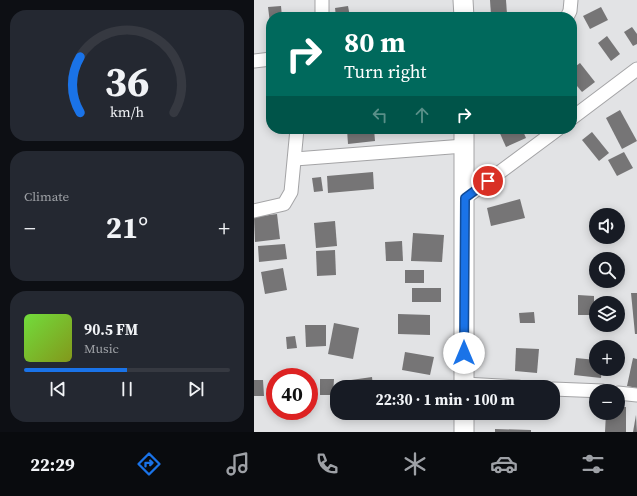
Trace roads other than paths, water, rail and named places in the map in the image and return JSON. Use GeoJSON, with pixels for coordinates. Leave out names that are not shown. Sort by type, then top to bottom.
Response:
{"type":"FeatureCollection","features":[{"type":"Feature","properties":{"kind":"street"},"geometry":{"type":"LineString","coordinates":[[322,0],[322,12]]}},
{"type":"Feature","properties":{"kind":"street"},"geometry":{"type":"LineString","coordinates":[[463,0],[464,12]]}},
{"type":"Feature","properties":{"kind":"street"},"geometry":{"type":"LineString","coordinates":[[570,12],[571,0]]}},
{"type":"Feature","properties":{"kind":"street"},"geometry":{"type":"LineString","coordinates":[[254,61],[266,60]]}},
{"type":"Feature","properties":{"kind":"street"},"geometry":{"type":"LineString","coordinates":[[577,114],[637,69]]}},
{"type":"Feature","properties":{"kind":"street"},"geometry":{"type":"LineString","coordinates":[[254,211],[284,204],[291,192],[297,134]]}},
{"type":"Feature","properties":{"kind":"street"},"geometry":{"type":"LineString","coordinates":[[465,198],[551,134]]}},
{"type":"Feature","properties":{"kind":"street"},"geometry":{"type":"LineString","coordinates":[[295,159],[464,138],[464,380]]}},
{"type":"Feature","properties":{"kind":"street"},"geometry":{"type":"LineString","coordinates":[[560,389],[589,390]]}},
{"type":"Feature","properties":{"kind":"street"},"geometry":{"type":"LineString","coordinates":[[625,394],[637,395]]}},
{"type":"Feature","properties":{"kind":"street"},"geometry":{"type":"LineString","coordinates":[[464,420],[464,432]]}}]}
